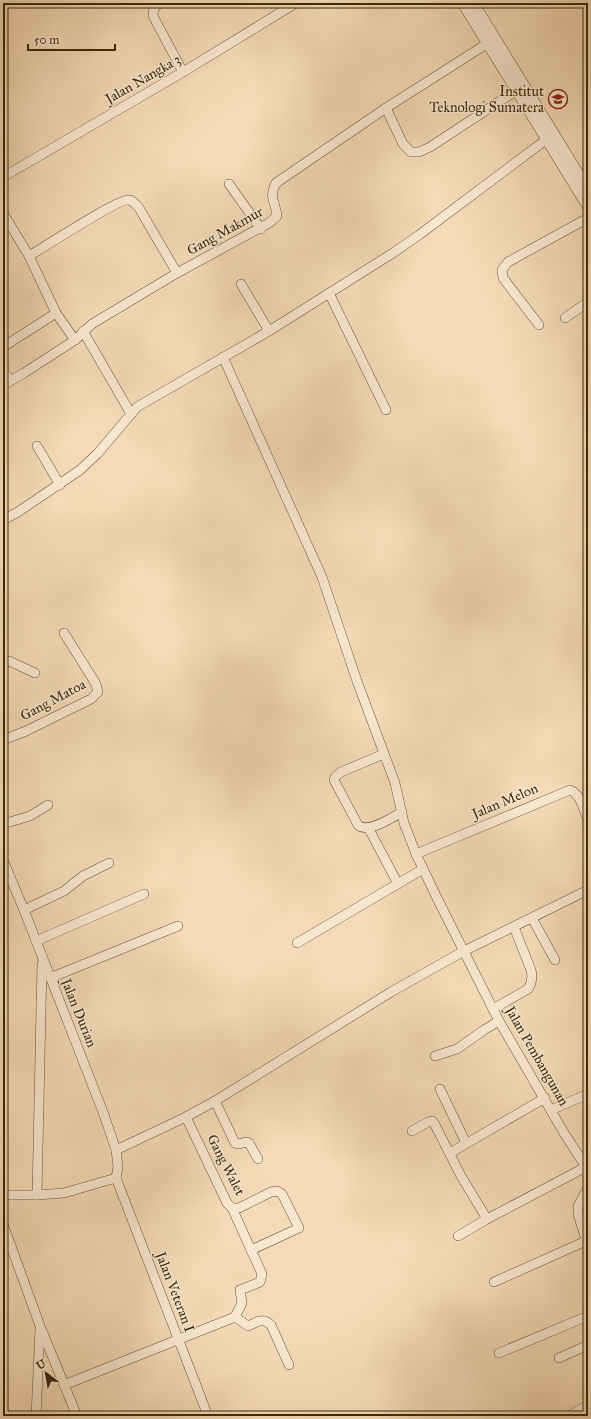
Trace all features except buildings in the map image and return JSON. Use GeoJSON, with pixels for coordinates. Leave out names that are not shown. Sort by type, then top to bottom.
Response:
{"type":"FeatureCollection","features":[{"type":"Feature","properties":{"kind":"street"},"geometry":{"type":"LineString","coordinates":[[160,3],[153,10],[153,16],[183,72]]}},
{"type":"Feature","properties":{"kind":"street","name":"Jalan Nangka 3"},"geometry":{"type":"LineString","coordinates":[[3,177],[183,72],[296,3]]}},
{"type":"Feature","properties":{"kind":"street"},"geometry":{"type":"LineString","coordinates":[[463,3],[588,206]]}},
{"type":"Feature","properties":{"kind":"street"},"geometry":{"type":"LineString","coordinates":[[473,3],[588,190]]}},
{"type":"Feature","properties":{"kind":"street","name":"Gang Makmur"},"geometry":{"type":"LineString","coordinates":[[6,383],[75,340],[92,324],[177,273],[261,229],[277,216],[272,199],[272,191],[276,183],[386,108],[488,43]]}},
{"type":"Feature","properties":{"kind":"street"},"geometry":{"type":"LineString","coordinates":[[386,108],[403,144],[411,152],[419,152],[430,147],[517,90]]}},
{"type":"Feature","properties":{"kind":"street"},"geometry":{"type":"LineString","coordinates":[[3,520],[60,485],[80,470],[89,462],[137,407],[269,331],[419,235],[547,139]]}},
{"type":"Feature","properties":{"kind":"street"},"geometry":{"type":"LineString","coordinates":[[229,184],[261,229]]}},
{"type":"Feature","properties":{"kind":"street"},"geometry":{"type":"LineString","coordinates":[[29,256],[100,212],[124,201],[130,200],[139,208],[177,273]]}},
{"type":"Feature","properties":{"kind":"street"},"geometry":{"type":"LineString","coordinates":[[3,213],[29,256],[56,313],[75,340]]}},
{"type":"Feature","properties":{"kind":"street"},"geometry":{"type":"LineString","coordinates":[[539,325],[503,278],[502,270],[508,262],[588,218]]}},
{"type":"Feature","properties":{"kind":"street"},"geometry":{"type":"LineString","coordinates":[[240,284],[269,331]]}},
{"type":"Feature","properties":{"kind":"street"},"geometry":{"type":"LineString","coordinates":[[329,293],[386,410]]}},
{"type":"Feature","properties":{"kind":"street"},"geometry":{"type":"LineString","coordinates":[[565,318],[588,302]]}},
{"type":"Feature","properties":{"kind":"street"},"geometry":{"type":"LineString","coordinates":[[3,347],[56,313]]}},
{"type":"Feature","properties":{"kind":"street"},"geometry":{"type":"LineString","coordinates":[[83,331],[131,414]]}},
{"type":"Feature","properties":{"kind":"street","name":"Jalan Pembangunan"},"geometry":{"type":"LineString","coordinates":[[223,357],[322,577],[357,681],[394,783],[404,823],[416,854],[500,1021],[587,1170]]}},
{"type":"Feature","properties":{"kind":"street"},"geometry":{"type":"LineString","coordinates":[[3,368],[6,383]]}},
{"type":"Feature","properties":{"kind":"street"},"geometry":{"type":"LineString","coordinates":[[37,446],[60,485]]}},
{"type":"Feature","properties":{"kind":"street","name":"Gang Matoa"},"geometry":{"type":"LineString","coordinates":[[3,740],[26,731],[91,699],[98,692],[96,684],[64,633]]}},
{"type":"Feature","properties":{"kind":"street"},"geometry":{"type":"LineString","coordinates":[[3,661],[9,661],[35,673]]}},
{"type":"Feature","properties":{"kind":"street"},"geometry":{"type":"LineString","coordinates":[[384,754],[341,772],[335,777],[334,780],[358,825],[362,828],[369,829],[402,812]]}},
{"type":"Feature","properties":{"kind":"street","name":"Jalan Melon"},"geometry":{"type":"LineString","coordinates":[[416,854],[570,790],[575,791],[588,821]]}},
{"type":"Feature","properties":{"kind":"street"},"geometry":{"type":"LineString","coordinates":[[3,824],[30,816],[48,805]]}},
{"type":"Feature","properties":{"kind":"street"},"geometry":{"type":"LineString","coordinates":[[369,829],[398,884]]}},
{"type":"Feature","properties":{"kind":"street","name":"Jalan Durian"},"geometry":{"type":"LineString","coordinates":[[3,860],[103,1112],[116,1150],[118,1167],[116,1178]]}},
{"type":"Feature","properties":{"kind":"street"},"geometry":{"type":"LineString","coordinates":[[24,910],[64,891],[83,876],[109,863]]}},
{"type":"Feature","properties":{"kind":"street"},"geometry":{"type":"LineString","coordinates":[[297,943],[423,869]]}},
{"type":"Feature","properties":{"kind":"street"},"geometry":{"type":"LineString","coordinates":[[116,1150],[186,1117],[215,1101],[391,992],[464,951],[588,890]]}},
{"type":"Feature","properties":{"kind":"street"},"geometry":{"type":"LineString","coordinates":[[36,941],[144,894]]}},
{"type":"Feature","properties":{"kind":"street"},"geometry":{"type":"LineString","coordinates":[[532,918],[555,960]]}},
{"type":"Feature","properties":{"kind":"street"},"geometry":{"type":"LineString","coordinates":[[50,978],[178,926]]}},
{"type":"Feature","properties":{"kind":"street"},"geometry":{"type":"LineString","coordinates":[[493,1008],[528,989],[531,985],[533,977],[531,970],[514,927]]}},
{"type":"Feature","properties":{"kind":"street"},"geometry":{"type":"LineString","coordinates":[[37,1195],[43,958]]}},
{"type":"Feature","properties":{"kind":"street"},"geometry":{"type":"LineString","coordinates":[[435,1056],[458,1049],[484,1030],[500,1021]]}},
{"type":"Feature","properties":{"kind":"street"},"geometry":{"type":"LineString","coordinates":[[440,1088],[466,1143]]}},
{"type":"Feature","properties":{"kind":"street"},"geometry":{"type":"LineString","coordinates":[[551,1110],[588,1094]]}},
{"type":"Feature","properties":{"kind":"street"},"geometry":{"type":"LineString","coordinates":[[450,1153],[545,1098]]}},
{"type":"Feature","properties":{"kind":"street"},"geometry":{"type":"LineString","coordinates":[[215,1101],[235,1143],[249,1143],[258,1159]]}},
{"type":"Feature","properties":{"kind":"street","name":"Gang Walet"},"geometry":{"type":"LineString","coordinates":[[186,1117],[227,1203],[232,1208],[239,1208],[271,1192],[277,1191],[282,1194],[300,1228],[251,1250]]}},
{"type":"Feature","properties":{"kind":"street"},"geometry":{"type":"LineString","coordinates":[[412,1131],[432,1121],[467,1186],[487,1219]]}},
{"type":"Feature","properties":{"kind":"street"},"geometry":{"type":"LineString","coordinates":[[458,1236],[487,1219],[587,1170]]}},
{"type":"Feature","properties":{"kind":"street"},"geometry":{"type":"LineString","coordinates":[[3,1195],[37,1195],[64,1192],[116,1178]]}},
{"type":"Feature","properties":{"kind":"street","name":"Jalan Veteran I"},"geometry":{"type":"LineString","coordinates":[[116,1178],[208,1416]]}},
{"type":"Feature","properties":{"kind":"street"},"geometry":{"type":"LineString","coordinates":[[494,1282],[587,1244],[579,1218],[578,1206],[588,1188]]}},
{"type":"Feature","properties":{"kind":"street"},"geometry":{"type":"LineString","coordinates":[[64,1385],[234,1317],[242,1303],[240,1290],[260,1282],[262,1274],[232,1208]]}},
{"type":"Feature","properties":{"kind":"street"},"geometry":{"type":"LineString","coordinates":[[3,1224],[40,1326],[77,1416]]}},
{"type":"Feature","properties":{"kind":"street"},"geometry":{"type":"LineString","coordinates":[[499,1353],[588,1316]]}},
{"type":"Feature","properties":{"kind":"street"},"geometry":{"type":"LineString","coordinates":[[234,1317],[248,1326],[262,1320],[267,1321],[271,1325],[288,1365]]}},
{"type":"Feature","properties":{"kind":"street"},"geometry":{"type":"LineString","coordinates":[[36,1416],[40,1326]]}},
{"type":"Feature","properties":{"kind":"street"},"geometry":{"type":"LineString","coordinates":[[559,1358],[588,1345]]}},
{"type":"Feature","properties":{"kind":"street"},"geometry":{"type":"LineString","coordinates":[[569,1416],[588,1405]]}},
{"type":"Feature","properties":{"kind":"place","name":"Institut Teknologi Sumatera"},"geometry":{"type":"Point","coordinates":[558,99]}}]}
